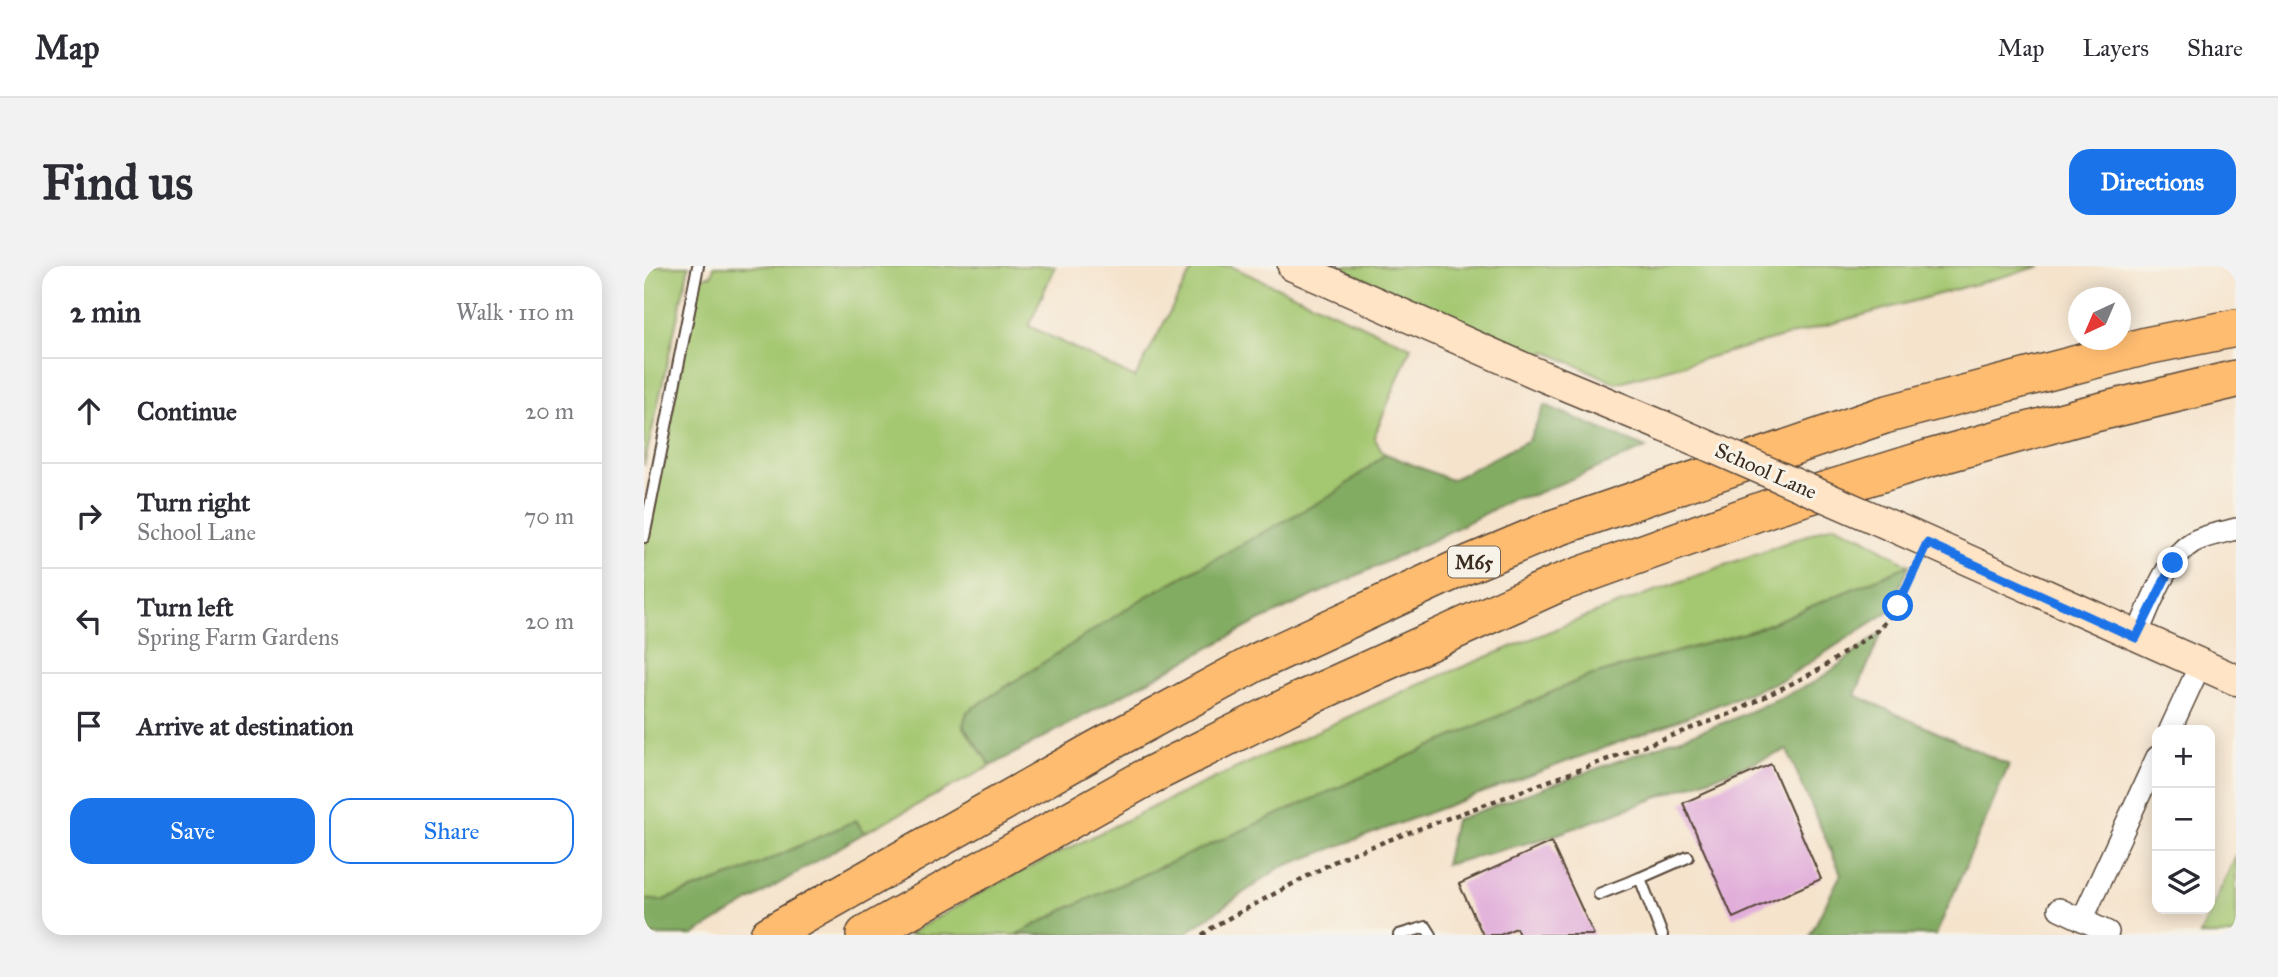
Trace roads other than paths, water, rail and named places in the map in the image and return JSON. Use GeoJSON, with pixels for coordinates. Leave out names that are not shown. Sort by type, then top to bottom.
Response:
{"type":"FeatureCollection","features":[{"type":"Feature","properties":{"kind":"highway","name":"M65"},"geometry":{"type":"LineString","coordinates":[[769,935],[1037,782],[1257,662],[1462,567],[1555,528],[1884,415],[2146,346],[2236,328]]}},
{"type":"Feature","properties":{"kind":"highway","name":"M65"},"geometry":{"type":"LineString","coordinates":[[865,935],[1171,765],[1301,700],[1557,584],[1772,507],[1927,459],[2078,416],[2236,379]]}},
{"type":"Feature","properties":{"kind":"main road","name":"School Lane"},"geometry":{"type":"LineString","coordinates":[[1293,266],[1894,527],[2136,638],[2236,680]]}},
{"type":"Feature","properties":{"kind":"street"},"geometry":{"type":"LineString","coordinates":[[2136,638],[2167,572],[2179,554],[2201,539],[2236,529]]}},
{"type":"Feature","properties":{"kind":"street"},"geometry":{"type":"LineString","coordinates":[[2172,725],[2200,665]]}},
{"type":"Feature","properties":{"kind":"street"},"geometry":{"type":"LineString","coordinates":[[2082,920],[2152,768]]}},
{"type":"Feature","properties":{"kind":"street"},"geometry":{"type":"LineString","coordinates":[[2059,909],[2108,932]]}},
{"type":"Feature","properties":{"kind":"lane"},"geometry":{"type":"LineString","coordinates":[[644,537],[698,266]]}},
{"type":"Feature","properties":{"kind":"lane"},"geometry":{"type":"LineString","coordinates":[[644,487],[658,466]]}},
{"type":"Feature","properties":{"kind":"lane"},"geometry":{"type":"LineString","coordinates":[[1599,894],[1688,857]]}},
{"type":"Feature","properties":{"kind":"lane"},"geometry":{"type":"LineString","coordinates":[[1640,878],[1662,935]]}},
{"type":"Feature","properties":{"kind":"lane"},"geometry":{"type":"LineString","coordinates":[[1399,935],[1426,928],[1431,935]]}}]}
